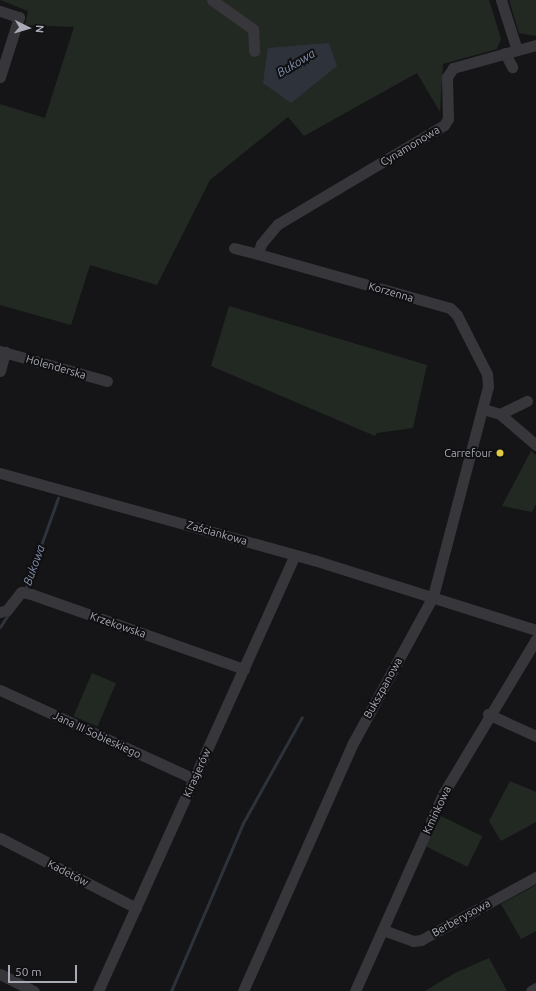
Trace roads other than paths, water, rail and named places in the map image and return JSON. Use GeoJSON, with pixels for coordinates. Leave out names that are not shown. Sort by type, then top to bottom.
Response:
{"type":"FeatureCollection","features":[{"type":"Feature","properties":{"kind":"street"},"geometry":{"type":"LineString","coordinates":[[212,0],[253,29],[254,51]]}},
{"type":"Feature","properties":{"kind":"street"},"geometry":{"type":"LineString","coordinates":[[501,0],[517,50]]}},
{"type":"Feature","properties":{"kind":"street"},"geometry":{"type":"LineString","coordinates":[[0,11],[18,17],[0,77]]}},
{"type":"Feature","properties":{"kind":"street","name":"Cynamonowa"},"geometry":{"type":"LineString","coordinates":[[258,254],[261,244],[278,224],[444,126],[448,119],[448,77],[454,68],[536,45]]}},
{"type":"Feature","properties":{"kind":"street"},"geometry":{"type":"LineString","coordinates":[[505,53],[512,67]]}},
{"type":"Feature","properties":{"kind":"street","name":"Korzenna"},"geometry":{"type":"LineString","coordinates":[[234,248],[450,308],[457,315],[487,374]]}},
{"type":"Feature","properties":{"kind":"street","name":"Holenderska"},"geometry":{"type":"LineString","coordinates":[[0,371],[2,352],[107,381]]}},
{"type":"Feature","properties":{"kind":"street","name":"Bukszpanowa"},"geometry":{"type":"LineString","coordinates":[[242,991],[353,743],[433,596],[483,409],[487,374]]}},
{"type":"Feature","properties":{"kind":"street"},"geometry":{"type":"LineString","coordinates":[[500,414],[527,401]]}},
{"type":"Feature","properties":{"kind":"street"},"geometry":{"type":"LineString","coordinates":[[483,409],[500,414],[536,445]]}},
{"type":"Feature","properties":{"kind":"street","name":"Zaściankowa"},"geometry":{"type":"LineString","coordinates":[[0,473],[295,555],[433,596]]}},
{"type":"Feature","properties":{"kind":"street","name":"Kirasjerów"},"geometry":{"type":"LineString","coordinates":[[98,991],[295,555]]}},
{"type":"Feature","properties":{"kind":"street","name":"Krzekowska"},"geometry":{"type":"LineString","coordinates":[[0,612],[7,610],[21,592],[31,594],[244,669]]}},
{"type":"Feature","properties":{"kind":"street"},"geometry":{"type":"LineString","coordinates":[[433,596],[536,630]]}},
{"type":"Feature","properties":{"kind":"street","name":"Kminkowa"},"geometry":{"type":"LineString","coordinates":[[355,991],[443,794],[488,714],[536,639]]}},
{"type":"Feature","properties":{"kind":"street","name":"Jana III Sobieskiego"},"geometry":{"type":"LineString","coordinates":[[0,690],[194,779]]}},
{"type":"Feature","properties":{"kind":"street"},"geometry":{"type":"LineString","coordinates":[[488,714],[536,736]]}},
{"type":"Feature","properties":{"kind":"street","name":"Kadetów"},"geometry":{"type":"LineString","coordinates":[[0,838],[136,908]]}},
{"type":"Feature","properties":{"kind":"street","name":"Berberysowa"},"geometry":{"type":"LineString","coordinates":[[383,930],[413,941],[421,940],[536,877]]}},
{"type":"Feature","properties":{"kind":"street"},"geometry":{"type":"LineString","coordinates":[[0,974],[34,991]]}},
{"type":"Feature","properties":{"kind":"street"},"geometry":{"type":"LineString","coordinates":[[531,991],[536,988]]}},
{"type":"Feature","properties":{"kind":"water"},"geometry":{"type":"Polygon","coordinates":[[[329,43],[337,66],[291,103],[263,83],[268,48],[329,43]]]}},
{"type":"Feature","properties":{"kind":"waterway","name":"Bukowa"},"geometry":{"type":"LineString","coordinates":[[25,590],[58,498]]}},
{"type":"Feature","properties":{"kind":"waterway","name":"Bukowa"},"geometry":{"type":"LineString","coordinates":[[0,627],[9,613]]}},
{"type":"Feature","properties":{"kind":"waterway"},"geometry":{"type":"LineString","coordinates":[[171,991],[243,823],[302,717]]}},
{"type":"Feature","properties":{"kind":"place","name":"Carrefour"},"geometry":{"type":"Point","coordinates":[500,453]}}]}
